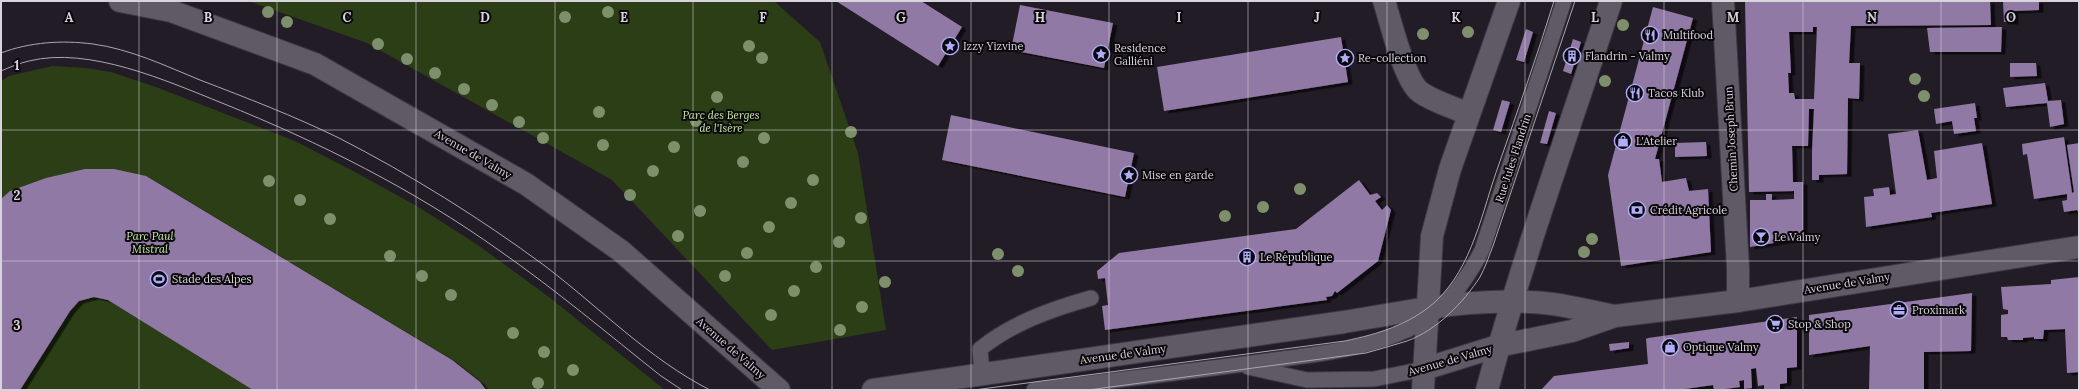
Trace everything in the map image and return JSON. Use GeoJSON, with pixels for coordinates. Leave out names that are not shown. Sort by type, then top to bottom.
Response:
{"type":"FeatureCollection","features":[{"type":"Feature","properties":{"kind":"street","name":"Avenue de Valmy"},"geometry":{"type":"LineString","coordinates":[[120,1],[171,11],[315,64],[526,184],[622,251],[779,390]]}},
{"type":"Feature","properties":{"kind":"street"},"geometry":{"type":"LineString","coordinates":[[1384,1],[1406,70],[1413,85],[1421,93],[1468,114]]}},
{"type":"Feature","properties":{"kind":"street"},"geometry":{"type":"LineString","coordinates":[[1424,380],[1432,311],[1432,236],[1450,169],[1468,114],[1509,1]]}},
{"type":"Feature","properties":{"kind":"street"},"geometry":{"type":"LineString","coordinates":[[1487,390],[1498,346],[1611,1]]}},
{"type":"Feature","properties":{"kind":"street","name":"Chemin Joseph Brun"},"geometry":{"type":"LineString","coordinates":[[1723,1],[1738,268],[1738,301]]}},
{"type":"Feature","properties":{"kind":"street","name":"Avenue de Valmy"},"geometry":{"type":"LineString","coordinates":[[1424,380],[1498,346],[1572,331],[1615,316],[1738,301],[2079,247]]}},
{"type":"Feature","properties":{"kind":"street","name":"Avenue de Valmy"},"geometry":{"type":"LineString","coordinates":[[873,390],[1336,324],[1513,302],[1554,304],[1615,316]]}},
{"type":"Feature","properties":{"kind":"lane","name":"Rue Jules Flandrin"},"geometry":{"type":"LineString","coordinates":[[1432,311],[1472,269],[1482,250],[1564,1]]}},
{"type":"Feature","properties":{"kind":"lane"},"geometry":{"type":"LineString","coordinates":[[982,375],[980,349],[992,339],[1023,322],[1050,310],[1091,298]]}},
{"type":"Feature","properties":{"kind":"lane","name":"Avenue de Valmy"},"geometry":{"type":"LineString","coordinates":[[1237,365],[1334,352],[1362,345],[1407,330],[1432,311]]}},
{"type":"Feature","properties":{"kind":"lane","name":"Avenue de Valmy"},"geometry":{"type":"LineString","coordinates":[[1237,365],[1306,380],[1424,380]]}},
{"type":"Feature","properties":{"kind":"lane"},"geometry":{"type":"LineString","coordinates":[[1034,390],[1237,365]]}},
{"type":"Feature","properties":{"kind":"green space","name":"Parc des Berges de l'Isère"},"geometry":{"type":"Polygon","coordinates":[[[248,1],[774,1],[820,42],[858,153],[886,330],[772,350],[612,180],[367,43],[248,1]]]}},
{"type":"Feature","properties":{"kind":"green space","name":"Parc Paul Mistral"},"geometry":{"type":"Polygon","coordinates":[[[52,66],[86,68],[111,72],[156,87],[295,141],[355,172],[415,205],[475,243],[549,297],[665,390],[1,390],[1,81],[9,76],[52,66]]]}},
{"type":"Feature","properties":{"kind":"building"},"geometry":{"type":"Polygon","coordinates":[[[836,1],[921,1],[962,27],[938,66],[836,1]]]}},
{"type":"Feature","properties":{"kind":"building"},"geometry":{"type":"Polygon","coordinates":[[[1745,1],[1990,1],[1991,25],[1851,26],[1849,63],[1860,63],[1859,99],[1848,98],[1847,174],[1819,175],[1819,180],[1812,180],[1814,109],[1809,109],[1808,146],[1792,146],[1793,182],[1803,182],[1803,238],[1750,247],[1750,200],[1766,200],[1766,194],[1772,194],[1772,200],[1794,199],[1794,191],[1749,192],[1745,1]],[[1813,27],[1813,32],[1789,32],[1791,73],[1788,73],[1789,93],[1794,93],[1795,99],[1814,99],[1817,27],[1813,27]]]}},
{"type":"Feature","properties":{"kind":"building"},"geometry":{"type":"Polygon","coordinates":[[[2003,1],[2039,1],[2039,10],[2014,11],[2014,22],[2004,22],[2003,1]]]}},
{"type":"Feature","properties":{"kind":"building"},"geometry":{"type":"Polygon","coordinates":[[[1020,5],[1113,23],[1104,68],[1011,50],[1020,5]]]}},
{"type":"Feature","properties":{"kind":"building"},"geometry":{"type":"Polygon","coordinates":[[[1653,7],[1693,18],[1655,159],[1659,159],[1662,182],[1686,178],[1689,191],[1708,189],[1711,252],[1621,266],[1608,175],[1653,7]]]}},
{"type":"Feature","properties":{"kind":"building"},"geometry":{"type":"Polygon","coordinates":[[[2002,27],[2001,52],[1930,52],[1927,28],[2002,27]]]}},
{"type":"Feature","properties":{"kind":"building"},"geometry":{"type":"Polygon","coordinates":[[[1526,29],[1533,32],[1524,62],[1516,60],[1526,29]]]}},
{"type":"Feature","properties":{"kind":"building"},"geometry":{"type":"Polygon","coordinates":[[[1341,37],[1348,82],[1164,111],[1157,67],[1341,37]]]}},
{"type":"Feature","properties":{"kind":"building","name":"Flandrin - Valmy"},"geometry":{"type":"Polygon","coordinates":[[[1573,39],[1581,42],[1571,74],[1563,71],[1573,39]]]}},
{"type":"Feature","properties":{"kind":"building"},"geometry":{"type":"Polygon","coordinates":[[[2010,63],[2036,63],[2037,76],[2010,77],[2010,63]]]}},
{"type":"Feature","properties":{"kind":"building"},"geometry":{"type":"Polygon","coordinates":[[[2045,83],[2048,101],[2061,100],[2064,124],[2050,127],[2047,103],[2006,107],[2003,88],[2045,83]]]}},
{"type":"Feature","properties":{"kind":"building"},"geometry":{"type":"Polygon","coordinates":[[[1502,100],[1510,102],[1501,132],[1493,130],[1502,100]]]}},
{"type":"Feature","properties":{"kind":"building"},"geometry":{"type":"Polygon","coordinates":[[[1975,103],[1977,118],[1974,118],[1976,131],[1954,134],[1952,121],[1936,124],[1934,109],[1975,103]]]}},
{"type":"Feature","properties":{"kind":"building"},"geometry":{"type":"Polygon","coordinates":[[[1549,111],[1556,113],[1547,144],[1540,143],[1549,111]]]}},
{"type":"Feature","properties":{"kind":"building"},"geometry":{"type":"Polygon","coordinates":[[[951,115],[1134,153],[1125,197],[942,160],[951,115]]]}},
{"type":"Feature","properties":{"kind":"building"},"geometry":{"type":"Polygon","coordinates":[[[1918,130],[1927,180],[1937,178],[1934,151],[1982,143],[1992,204],[1931,213],[1932,217],[1866,227],[1864,197],[1874,196],[1873,189],[1889,187],[1890,195],[1896,194],[1888,134],[1918,130]]]}},
{"type":"Feature","properties":{"kind":"building"},"geometry":{"type":"Polygon","coordinates":[[[2064,137],[2072,193],[2074,192],[2067,145],[2079,143],[2079,213],[2077,210],[2064,212],[2062,201],[2067,200],[2067,194],[2034,199],[2027,154],[2023,155],[2022,144],[2064,137]]]}},
{"type":"Feature","properties":{"kind":"building"},"geometry":{"type":"Polygon","coordinates":[[[1706,142],[1707,156],[1675,157],[1675,143],[1706,142]]]}},
{"type":"Feature","properties":{"kind":"building","name":"Stade des Alpes"},"geometry":{"type":"Polygon","coordinates":[[[85,169],[114,169],[146,176],[452,360],[480,382],[486,390],[253,390],[108,300],[94,297],[79,301],[70,311],[20,390],[1,390],[1,199],[10,191],[46,178],[85,169]]]}},
{"type":"Feature","properties":{"kind":"building","name":"Le République"},"geometry":{"type":"Polygon","coordinates":[[[1359,180],[1370,195],[1377,193],[1381,197],[1375,201],[1382,210],[1387,205],[1391,210],[1378,261],[1337,293],[1335,291],[1332,296],[1326,297],[1327,300],[1105,330],[1102,306],[1108,305],[1105,278],[1098,279],[1097,271],[1119,253],[1296,229],[1359,180]]]}},
{"type":"Feature","properties":{"kind":"building"},"geometry":{"type":"Polygon","coordinates":[[[2079,277],[2079,372],[2067,373],[2065,329],[2044,330],[2043,339],[2034,339],[2034,337],[2023,338],[2023,340],[2008,340],[2007,337],[2001,337],[2001,315],[2008,314],[2008,310],[2003,309],[2001,287],[2051,284],[2051,280],[2079,277]]]}},
{"type":"Feature","properties":{"kind":"building"},"geometry":{"type":"Polygon","coordinates":[[[1972,293],[1971,351],[1924,352],[1924,390],[1869,390],[1870,346],[1809,355],[1809,315],[1972,293]]]}},
{"type":"Feature","properties":{"kind":"building"},"geometry":{"type":"Polygon","coordinates":[[[1797,317],[1797,367],[1787,368],[1787,383],[1780,384],[1780,390],[1764,390],[1764,385],[1758,386],[1756,368],[1751,369],[1752,388],[1744,389],[1744,380],[1739,381],[1740,387],[1718,390],[1714,390],[1713,385],[1678,390],[1541,390],[1554,376],[1648,364],[1646,339],[1648,338],[1797,317]]]}},
{"type":"Feature","properties":{"kind":"building"},"geometry":{"type":"Polygon","coordinates":[[[1629,342],[1629,348],[1610,351],[1609,344],[1629,342]]]}},
{"type":"Feature","properties":{"kind":"tram line"},"geometry":{"type":"LineString","coordinates":[[974,390],[1345,341],[1393,328],[1415,317],[1435,302],[1448,288],[1459,272],[1475,238],[1554,1]]}},
{"type":"Feature","properties":{"kind":"tram line"},"geometry":{"type":"LineString","coordinates":[[1088,390],[1366,353],[1407,341],[1439,323],[1466,296],[1480,277],[1485,266],[1575,1]]}},
{"type":"Feature","properties":{"kind":"tram line"},"geometry":{"type":"LineString","coordinates":[[1,53],[23,46],[58,42],[107,46],[161,64],[270,108],[339,138],[419,182],[496,231],[545,266],[645,348],[666,363],[710,390]]}},
{"type":"Feature","properties":{"kind":"tram line"},"geometry":{"type":"LineString","coordinates":[[1,71],[26,62],[52,58],[77,58],[102,62],[153,76],[295,134],[400,187],[467,228],[541,281],[661,376],[682,390]]}},
{"type":"Feature","properties":{"kind":"place","name":"Multifood"},"geometry":{"type":"Point","coordinates":[1650,35]}},
{"type":"Feature","properties":{"kind":"place","name":"Izzy Yizvine"},"geometry":{"type":"Point","coordinates":[950,46]}},
{"type":"Feature","properties":{"kind":"place","name":"Residence Galliéni"},"geometry":{"type":"Point","coordinates":[1101,54]}},
{"type":"Feature","properties":{"kind":"place","name":"Flandrin - Valmy"},"geometry":{"type":"Point","coordinates":[1572,56]}},
{"type":"Feature","properties":{"kind":"place","name":"Re-collection"},"geometry":{"type":"Point","coordinates":[1345,58]}},
{"type":"Feature","properties":{"kind":"place","name":"Tacos Klub"},"geometry":{"type":"Point","coordinates":[1635,93]}},
{"type":"Feature","properties":{"kind":"place","name":"L'Atelier"},"geometry":{"type":"Point","coordinates":[1623,141]}},
{"type":"Feature","properties":{"kind":"place","name":"Mise en garde"},"geometry":{"type":"Point","coordinates":[1129,175]}},
{"type":"Feature","properties":{"kind":"place","name":"Crédit Agricole"},"geometry":{"type":"Point","coordinates":[1637,210]}},
{"type":"Feature","properties":{"kind":"place","name":"Le Valmy"},"geometry":{"type":"Point","coordinates":[1761,237]}},
{"type":"Feature","properties":{"kind":"place","name":"Le République"},"geometry":{"type":"Point","coordinates":[1247,257]}},
{"type":"Feature","properties":{"kind":"place","name":"Stade des Alpes"},"geometry":{"type":"Point","coordinates":[159,279]}},
{"type":"Feature","properties":{"kind":"place","name":"Proximark"},"geometry":{"type":"Point","coordinates":[1899,310]}},
{"type":"Feature","properties":{"kind":"place","name":"Stop & Shop"},"geometry":{"type":"Point","coordinates":[1775,324]}},
{"type":"Feature","properties":{"kind":"place","name":"Optique Valmy"},"geometry":{"type":"Point","coordinates":[1670,347]}}]}
